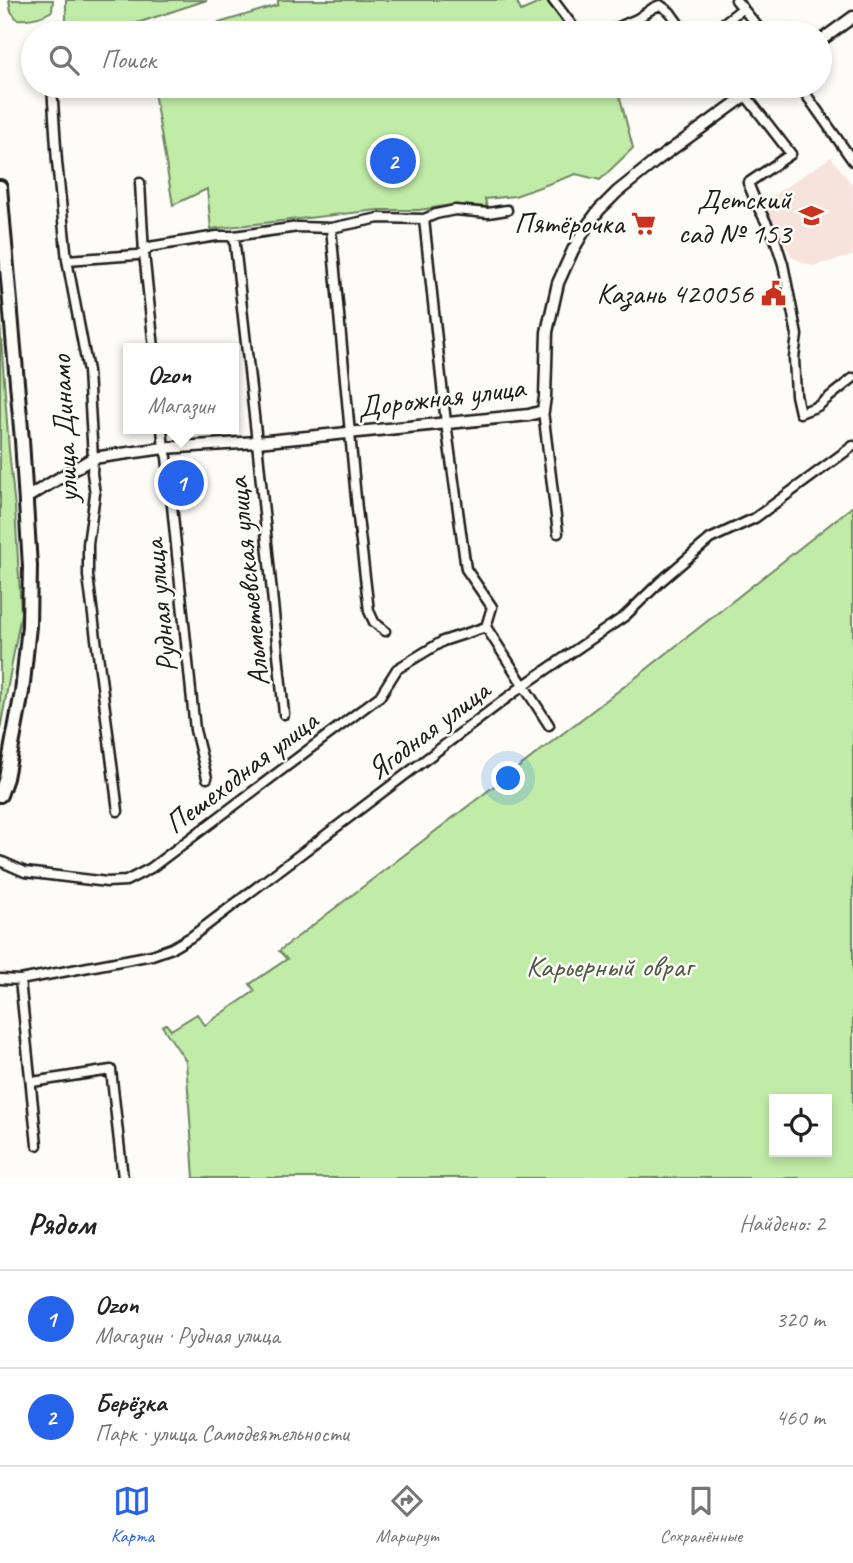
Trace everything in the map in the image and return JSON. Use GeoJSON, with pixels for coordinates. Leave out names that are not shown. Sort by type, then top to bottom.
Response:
{"type":"FeatureCollection","features":[{"type":"Feature","properties":{"kind":"main road"},"geometry":{"type":"LineString","coordinates":[[0,187],[30,566],[30,626],[18,721],[0,794]]}},
{"type":"Feature","properties":{"kind":"street"},"geometry":{"type":"LineString","coordinates":[[554,0],[569,21]]}},
{"type":"Feature","properties":{"kind":"street"},"geometry":{"type":"LineString","coordinates":[[736,0],[753,21]]}},
{"type":"Feature","properties":{"kind":"street"},"geometry":{"type":"LineString","coordinates":[[632,21],[660,5],[676,21]]}},
{"type":"Feature","properties":{"kind":"street"},"geometry":{"type":"LineString","coordinates":[[726,21],[743,8]]}},
{"type":"Feature","properties":{"kind":"street"},"geometry":{"type":"LineString","coordinates":[[832,32],[853,16]]}},
{"type":"Feature","properties":{"kind":"street","name":"улица Динамо"},"geometry":{"type":"LineString","coordinates":[[53,98],[67,260],[88,371],[95,494],[88,544],[88,576],[118,811]]}},
{"type":"Feature","properties":{"kind":"street","name":"Дорожная улица"},"geometry":{"type":"LineString","coordinates":[[26,498],[93,458],[164,448],[257,442],[529,415],[542,411],[545,397],[547,332],[558,283],[587,226],[617,192],[743,98]]}},
{"type":"Feature","properties":{"kind":"street"},"geometry":{"type":"LineString","coordinates":[[748,98],[791,154],[748,183],[775,239],[783,264],[797,335],[795,370],[800,413],[818,406],[853,377]]}},
{"type":"Feature","properties":{"kind":"street"},"geometry":{"type":"LineString","coordinates":[[808,98],[853,161]]}},
{"type":"Feature","properties":{"kind":"street"},"geometry":{"type":"LineString","coordinates":[[140,183],[154,343]]}},
{"type":"Feature","properties":{"kind":"street"},"geometry":{"type":"LineString","coordinates":[[145,253],[149,247],[217,236],[298,227],[331,228],[379,218],[424,219],[455,210],[488,213],[507,210]]}},
{"type":"Feature","properties":{"kind":"street"},"geometry":{"type":"LineString","coordinates":[[424,219],[446,423],[466,569],[492,607],[486,627],[549,725]]}},
{"type":"Feature","properties":{"kind":"street"},"geometry":{"type":"LineString","coordinates":[[331,228],[369,611],[374,622],[385,631]]}},
{"type":"Feature","properties":{"kind":"street","name":"Альметьевская улица"},"geometry":{"type":"LineString","coordinates":[[234,236],[284,714]]}},
{"type":"Feature","properties":{"kind":"street"},"geometry":{"type":"LineString","coordinates":[[67,260],[145,253]]}},
{"type":"Feature","properties":{"kind":"street"},"geometry":{"type":"LineString","coordinates":[[542,411],[558,533]]}},
{"type":"Feature","properties":{"kind":"street","name":"Рудная улица"},"geometry":{"type":"LineString","coordinates":[[163,434],[195,730],[207,778]]}},
{"type":"Feature","properties":{"kind":"street","name":"Ягодная улица"},"geometry":{"type":"LineString","coordinates":[[0,979],[20,980],[152,955],[191,937],[524,685],[625,615],[710,539],[755,518],[853,446]]}},
{"type":"Feature","properties":{"kind":"street","name":"Пешеходная улица"},"geometry":{"type":"LineString","coordinates":[[1,864],[25,872],[107,882],[126,881],[151,868],[380,696],[397,669],[443,641],[486,627]]}},
{"type":"Feature","properties":{"kind":"street"},"geometry":{"type":"LineString","coordinates":[[20,980],[37,1145]]}},
{"type":"Feature","properties":{"kind":"street"},"geometry":{"type":"LineString","coordinates":[[32,1082],[111,1070],[123,1178]]}},
{"type":"Feature","properties":{"kind":"shaded area","name":"Детский сад № 153"},"geometry":{"type":"Polygon","coordinates":[[[831,157],[853,186],[853,256],[812,266],[793,258],[762,203],[831,157]]]}},
{"type":"Feature","properties":{"kind":"green space"},"geometry":{"type":"Polygon","coordinates":[[[9,0],[53,0],[52,11],[36,18],[17,19],[11,11],[9,0]]]}},
{"type":"Feature","properties":{"kind":"green space"},"geometry":{"type":"Polygon","coordinates":[[[66,0],[207,0],[143,21],[66,21],[66,0]]]}},
{"type":"Feature","properties":{"kind":"green space"},"geometry":{"type":"Polygon","coordinates":[[[278,0],[516,0],[521,11],[546,0],[563,21],[225,21],[278,5],[278,0]]]}},
{"type":"Feature","properties":{"kind":"green space"},"geometry":{"type":"Polygon","coordinates":[[[155,98],[620,98],[633,148],[600,180],[576,174],[515,196],[485,199],[487,207],[451,205],[419,210],[378,210],[211,229],[207,189],[173,205],[155,98]]]}},
{"type":"Feature","properties":{"kind":"green space"},"geometry":{"type":"Polygon","coordinates":[[[0,323],[21,613],[0,730],[0,323]]]}},
{"type":"Feature","properties":{"kind":"green space","name":"Карьерный овраг"},"geometry":{"type":"Polygon","coordinates":[[[853,506],[853,1178],[194,1178],[186,1061],[162,1026],[166,1024],[171,1030],[197,1014],[205,1025],[255,991],[250,984],[287,959],[279,951],[643,672],[853,506]]]}},
{"type":"Feature","properties":{"kind":"place","name":"Берёзка"},"geometry":{"type":"Point","coordinates":[393,161]}},
{"type":"Feature","properties":{"kind":"place","name":"Детский сад № 153"},"geometry":{"type":"Point","coordinates":[811,216]}},
{"type":"Feature","properties":{"kind":"place","name":"Пятёрочка"},"geometry":{"type":"Point","coordinates":[644,223]}},
{"type":"Feature","properties":{"kind":"place","name":"Казань 420056"},"geometry":{"type":"Point","coordinates":[773,293]}},
{"type":"Feature","properties":{"kind":"place","name":"Ozon"},"geometry":{"type":"Point","coordinates":[181,483]}}]}
